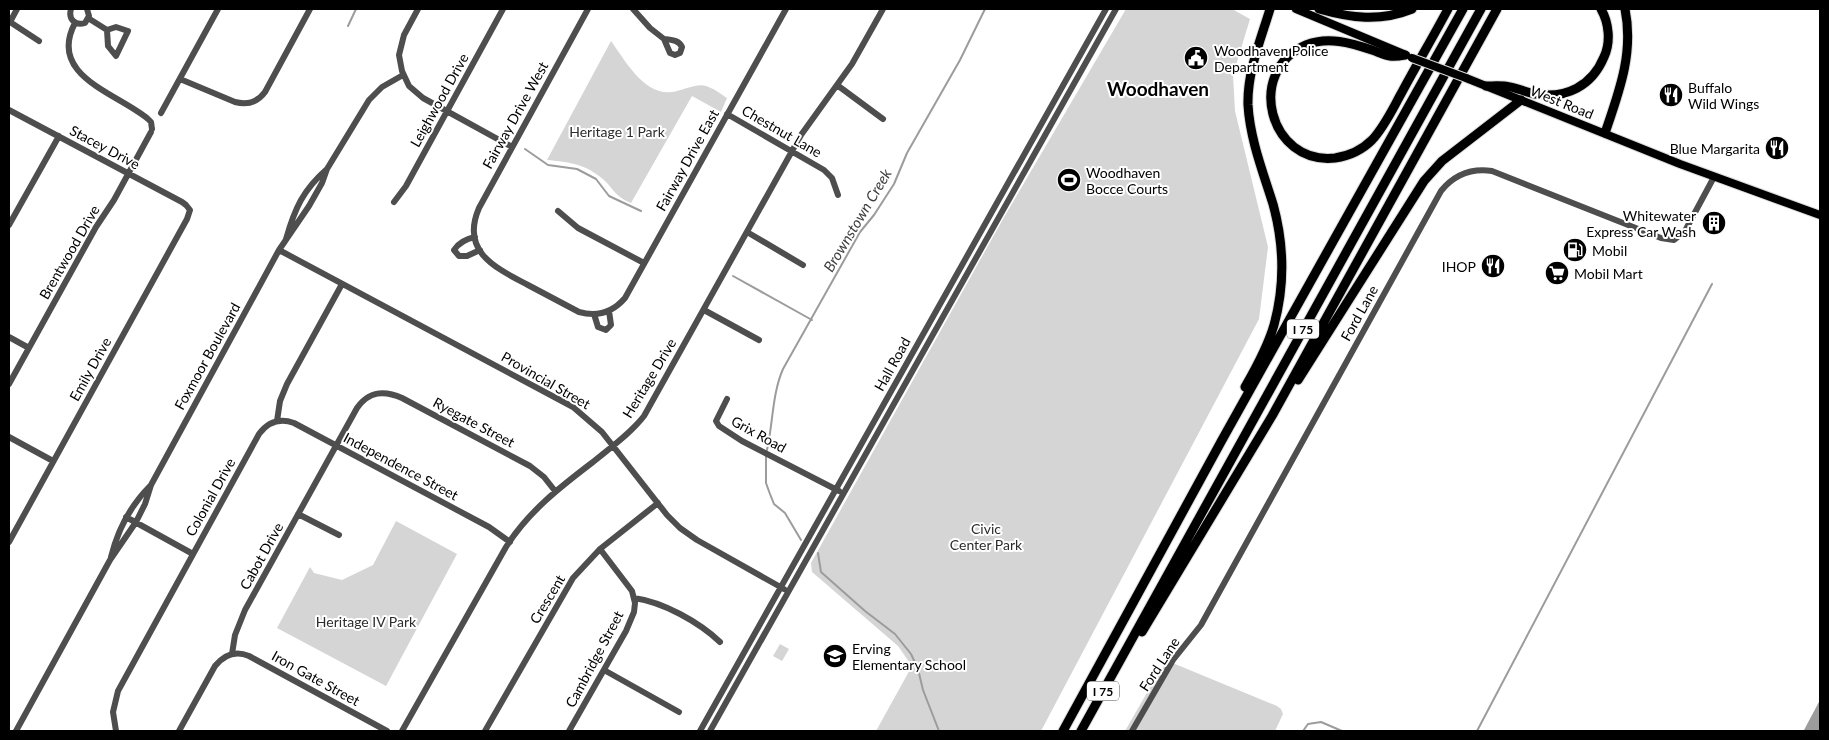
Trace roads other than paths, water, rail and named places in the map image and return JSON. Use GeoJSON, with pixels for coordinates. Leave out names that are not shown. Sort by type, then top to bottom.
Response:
{"type":"FeatureCollection","features":[{"type":"Feature","properties":{"kind":"highway"},"geometry":{"type":"LineString","coordinates":[[1224,437],[1228,420],[1254,370],[1274,325],[1281,282],[1282,257],[1278,229],[1252,133],[1248,104],[1252,70],[1270,9]]}},
{"type":"Feature","properties":{"kind":"highway"},"geometry":{"type":"LineString","coordinates":[[1319,9],[1349,17],[1371,18],[1397,14],[1412,9]]}},
{"type":"Feature","properties":{"kind":"highway"},"geometry":{"type":"LineString","coordinates":[[1409,57],[1390,56],[1356,44],[1336,41],[1321,41],[1304,46],[1287,58],[1273,81],[1270,104],[1277,127],[1293,146],[1320,158],[1341,157],[1364,147],[1372,140],[1388,116],[1448,9]]}},
{"type":"Feature","properties":{"kind":"highway","name":"I 75"},"geometry":{"type":"LineString","coordinates":[[1063,731],[1224,437],[1463,9]]}},
{"type":"Feature","properties":{"kind":"highway","name":"I 75"},"geometry":{"type":"LineString","coordinates":[[1081,731],[1480,9]]}},
{"type":"Feature","properties":{"kind":"highway"},"geometry":{"type":"LineString","coordinates":[[1126,651],[1135,643],[1146,627],[1272,416],[1497,9]]}},
{"type":"Feature","properties":{"kind":"highway"},"geometry":{"type":"LineString","coordinates":[[1486,86],[1509,86],[1534,94],[1553,96],[1568,93],[1586,84],[1596,74],[1608,45],[1608,30],[1601,9]]}},
{"type":"Feature","properties":{"kind":"highway"},"geometry":{"type":"LineString","coordinates":[[1605,132],[1624,75],[1627,60],[1628,33],[1625,9]]}},
{"type":"Feature","properties":{"kind":"highway"},"geometry":{"type":"LineString","coordinates":[[1272,416],[1280,408],[1424,181],[1442,161],[1522,100]]}},
{"type":"Feature","properties":{"kind":"main road","name":"West Road"},"geometry":{"type":"LineString","coordinates":[[1296,9],[1409,57],[1605,132],[1714,177],[1820,215]]}},
{"type":"Feature","properties":{"kind":"street"},"geometry":{"type":"LineString","coordinates":[[17,9],[10,22],[39,41]]}},
{"type":"Feature","properties":{"kind":"street"},"geometry":{"type":"LineString","coordinates":[[68,10],[75,23],[83,24],[88,18],[87,9]]}},
{"type":"Feature","properties":{"kind":"street"},"geometry":{"type":"LineString","coordinates":[[161,113],[218,9]]}},
{"type":"Feature","properties":{"kind":"street"},"geometry":{"type":"LineString","coordinates":[[180,79],[235,102],[244,104],[254,102],[265,92],[310,9]]}},
{"type":"Feature","properties":{"kind":"street"},"geometry":{"type":"LineString","coordinates":[[418,9],[404,35],[400,47],[399,60],[403,75],[409,86],[417,94],[512,147]]}},
{"type":"Feature","properties":{"kind":"street","name":"Leighwood Drive"},"geometry":{"type":"LineString","coordinates":[[394,202],[406,186],[503,9]]}},
{"type":"Feature","properties":{"kind":"street","name":"Fairway Drive West"},"geometry":{"type":"LineString","coordinates":[[475,237],[474,224],[477,213],[588,9]]}},
{"type":"Feature","properties":{"kind":"street"},"geometry":{"type":"LineString","coordinates":[[632,9],[650,28],[664,39]]}},
{"type":"Feature","properties":{"kind":"street","name":"Fairway Drive East"},"geometry":{"type":"LineString","coordinates":[[598,314],[616,307],[625,298],[786,9]]}},
{"type":"Feature","properties":{"kind":"street","name":"Heritage Drive"},"geometry":{"type":"LineString","coordinates":[[402,731],[510,542],[532,514],[555,491],[631,431],[644,416],[792,150],[807,125],[852,64],[883,9]]}},
{"type":"Feature","properties":{"kind":"street","name":"Hall Road"},"geometry":{"type":"LineString","coordinates":[[700,731],[1106,9]]}},
{"type":"Feature","properties":{"kind":"street","name":"Hall Road"},"geometry":{"type":"LineString","coordinates":[[710,731],[1116,9]]}},
{"type":"Feature","properties":{"kind":"street"},"geometry":{"type":"LineString","coordinates":[[88,18],[107,30]]}},
{"type":"Feature","properties":{"kind":"street","name":"Brentwood Drive"},"geometry":{"type":"LineString","coordinates":[[9,384],[96,226],[129,174],[151,131],[151,122],[148,119],[100,90],[78,70],[71,60],[67,44],[75,23]]}},
{"type":"Feature","properties":{"kind":"street"},"geometry":{"type":"LineString","coordinates":[[116,27],[128,31],[116,56],[108,46],[107,30],[116,27]]}},
{"type":"Feature","properties":{"kind":"street"},"geometry":{"type":"LineString","coordinates":[[1073,67],[1081,71]]}},
{"type":"Feature","properties":{"kind":"street","name":"Foxmoor Boulevard"},"geometry":{"type":"LineString","coordinates":[[16,731],[110,560],[136,522],[145,504],[151,485],[279,250],[310,206],[327,169],[369,100],[382,87],[403,75]]}},
{"type":"Feature","properties":{"kind":"street"},"geometry":{"type":"LineString","coordinates":[[837,85],[883,119]]}},
{"type":"Feature","properties":{"kind":"street","name":"Stacey Drive"},"geometry":{"type":"LineString","coordinates":[[9,110],[182,202],[188,207]]}},
{"type":"Feature","properties":{"kind":"street","name":"Chestnut Lane"},"geometry":{"type":"LineString","coordinates":[[727,114],[824,170],[832,178],[838,195]]}},
{"type":"Feature","properties":{"kind":"street"},"geometry":{"type":"LineString","coordinates":[[9,225],[59,136]]}},
{"type":"Feature","properties":{"kind":"street","name":"Foxmoor Boulevard"},"geometry":{"type":"LineString","coordinates":[[286,239],[294,212],[302,196],[315,179],[327,169]]}},
{"type":"Feature","properties":{"kind":"street","name":"Ford Lane"},"geometry":{"type":"LineString","coordinates":[[1132,731],[1173,660],[1201,625],[1436,199],[1446,185],[1456,177],[1473,170],[1492,171],[1661,238],[1674,240],[1685,231],[1714,177]]}},
{"type":"Feature","properties":{"kind":"street"},"geometry":{"type":"LineString","coordinates":[[1012,176],[1020,180]]}},
{"type":"Feature","properties":{"kind":"street","name":"Emily Drive"},"geometry":{"type":"LineString","coordinates":[[9,542],[187,219],[189,214],[188,207]]}},
{"type":"Feature","properties":{"kind":"street"},"geometry":{"type":"LineString","coordinates":[[558,211],[578,228],[644,263]]}},
{"type":"Feature","properties":{"kind":"street"},"geometry":{"type":"LineString","coordinates":[[747,232],[803,265]]}},
{"type":"Feature","properties":{"kind":"street"},"geometry":{"type":"LineString","coordinates":[[480,250],[467,256],[459,256],[454,250],[465,239],[475,237],[480,250],[487,260],[498,269],[579,312],[598,314],[598,327],[600,330],[606,330],[611,325],[609,311]]}},
{"type":"Feature","properties":{"kind":"street","name":"Provincial Street"},"geometry":{"type":"LineString","coordinates":[[279,250],[573,407],[594,424],[672,521],[689,535],[789,592]]}},
{"type":"Feature","properties":{"kind":"street"},"geometry":{"type":"LineString","coordinates":[[957,274],[965,278]]}},
{"type":"Feature","properties":{"kind":"street"},"geometry":{"type":"LineString","coordinates":[[277,421],[280,401],[287,384],[342,284]]}},
{"type":"Feature","properties":{"kind":"street"},"geometry":{"type":"LineString","coordinates":[[704,310],[758,340]]}},
{"type":"Feature","properties":{"kind":"street"},"geometry":{"type":"LineString","coordinates":[[9,337],[29,348]]}},
{"type":"Feature","properties":{"kind":"street","name":"Ryegate Street"},"geometry":{"type":"LineString","coordinates":[[372,394],[384,392],[392,394],[530,466],[544,477],[555,491]]}},
{"type":"Feature","properties":{"kind":"street","name":"Cabot Drive"},"geometry":{"type":"LineString","coordinates":[[232,654],[235,635],[242,617],[357,408],[363,400],[372,394]]}},
{"type":"Feature","properties":{"kind":"street","name":"Grix Road"},"geometry":{"type":"LineString","coordinates":[[727,399],[716,421],[719,426],[742,441],[836,490]]}},
{"type":"Feature","properties":{"kind":"street","name":"Independence Street"},"geometry":{"type":"LineString","coordinates":[[277,421],[294,423],[489,527],[510,542]]}},
{"type":"Feature","properties":{"kind":"street","name":"Colonial Drive"},"geometry":{"type":"LineString","coordinates":[[116,731],[113,712],[118,691],[259,434],[267,426],[277,421]]}},
{"type":"Feature","properties":{"kind":"street"},"geometry":{"type":"LineString","coordinates":[[9,437],[53,461]]}},
{"type":"Feature","properties":{"kind":"street","name":"Foxmoor Boulevard"},"geometry":{"type":"LineString","coordinates":[[110,560],[114,543],[126,516],[137,499],[151,485]]}},
{"type":"Feature","properties":{"kind":"street"},"geometry":{"type":"LineString","coordinates":[[836,490],[844,494]]}},
{"type":"Feature","properties":{"kind":"street","name":"Crescent"},"geometry":{"type":"LineString","coordinates":[[485,731],[566,590],[582,568],[600,548],[658,503]]}},
{"type":"Feature","properties":{"kind":"street"},"geometry":{"type":"LineString","coordinates":[[298,514],[339,535]]}},
{"type":"Feature","properties":{"kind":"street"},"geometry":{"type":"LineString","coordinates":[[126,516],[193,554]]}},
{"type":"Feature","properties":{"kind":"street","name":"Cambridge Street"},"geometry":{"type":"LineString","coordinates":[[569,731],[632,618],[635,608],[634,598],[629,586],[600,548]]}},
{"type":"Feature","properties":{"kind":"street"},"geometry":{"type":"LineString","coordinates":[[634,598],[654,602],[668,608],[707,631],[720,642]]}},
{"type":"Feature","properties":{"kind":"street","name":"Iron Gate Street"},"geometry":{"type":"LineString","coordinates":[[232,654],[242,653],[249,656],[387,731]]}},
{"type":"Feature","properties":{"kind":"street"},"geometry":{"type":"LineString","coordinates":[[179,731],[215,666],[222,658],[232,654]]}},
{"type":"Feature","properties":{"kind":"street"},"geometry":{"type":"LineString","coordinates":[[604,670],[679,712]]}},
{"type":"Feature","properties":{"kind":"waterway"},"geometry":{"type":"LineString","coordinates":[[348,26],[356,9]]}},
{"type":"Feature","properties":{"kind":"waterway","name":"Brownstown Creek"},"geometry":{"type":"LineString","coordinates":[[767,450],[775,399],[783,369],[860,232],[874,215],[894,184],[907,153],[960,60],[985,9]]}},
{"type":"Feature","properties":{"kind":"waterway"},"geometry":{"type":"LineString","coordinates":[[525,149],[548,165],[577,169],[596,179],[609,196],[641,211]]}},
{"type":"Feature","properties":{"kind":"waterway"},"geometry":{"type":"LineString","coordinates":[[733,276],[812,320]]}},
{"type":"Feature","properties":{"kind":"waterway"},"geometry":{"type":"LineString","coordinates":[[1477,731],[1712,284]]}},
{"type":"Feature","properties":{"kind":"waterway","name":"Brownstown Creek"},"geometry":{"type":"LineString","coordinates":[[766,456],[766,483],[774,504],[785,513],[801,540]]}},
{"type":"Feature","properties":{"kind":"waterway","name":"Brownstown Creek"},"geometry":{"type":"LineString","coordinates":[[818,553],[821,572],[865,611],[895,634],[911,654],[939,731]]}},
{"type":"Feature","properties":{"kind":"waterway"},"geometry":{"type":"LineString","coordinates":[[1303,731],[1308,724],[1321,722],[1342,731]]}},
{"type":"Feature","properties":{"kind":"place","name":"Woodhaven Police Department"},"geometry":{"type":"Point","coordinates":[1196,58]}},
{"type":"Feature","properties":{"kind":"place","name":"Buffalo Wild Wings"},"geometry":{"type":"Point","coordinates":[1671,95]}},
{"type":"Feature","properties":{"kind":"place","name":"Blue Margarita"},"geometry":{"type":"Point","coordinates":[1777,148]}},
{"type":"Feature","properties":{"kind":"place","name":"Woodhaven Bocce Courts"},"geometry":{"type":"Point","coordinates":[1069,180]}},
{"type":"Feature","properties":{"kind":"place","name":"Whitewater Express Car Wash"},"geometry":{"type":"Point","coordinates":[1714,223]}},
{"type":"Feature","properties":{"kind":"place","name":"Mobil"},"geometry":{"type":"Point","coordinates":[1575,250]}},
{"type":"Feature","properties":{"kind":"place","name":"IHOP"},"geometry":{"type":"Point","coordinates":[1493,266]}},
{"type":"Feature","properties":{"kind":"place","name":"Mobil Mart"},"geometry":{"type":"Point","coordinates":[1557,273]}},
{"type":"Feature","properties":{"kind":"place","name":"Erving Elementary School"},"geometry":{"type":"Point","coordinates":[835,656]}},
{"type":"Feature","properties":{"kind":"district","name":"Woodhaven"},"geometry":{"type":"Point","coordinates":[1158,88]}},
{"type":"Feature","properties":{"kind":"park label","name":"Heritage 1 Park"},"geometry":{"type":"Point","coordinates":[617,131]}},
{"type":"Feature","properties":{"kind":"park label","name":"Civic Center Park"},"geometry":{"type":"Point","coordinates":[986,536]}},
{"type":"Feature","properties":{"kind":"park label","name":"Heritage IV Park"},"geometry":{"type":"Point","coordinates":[366,621]}}]}
